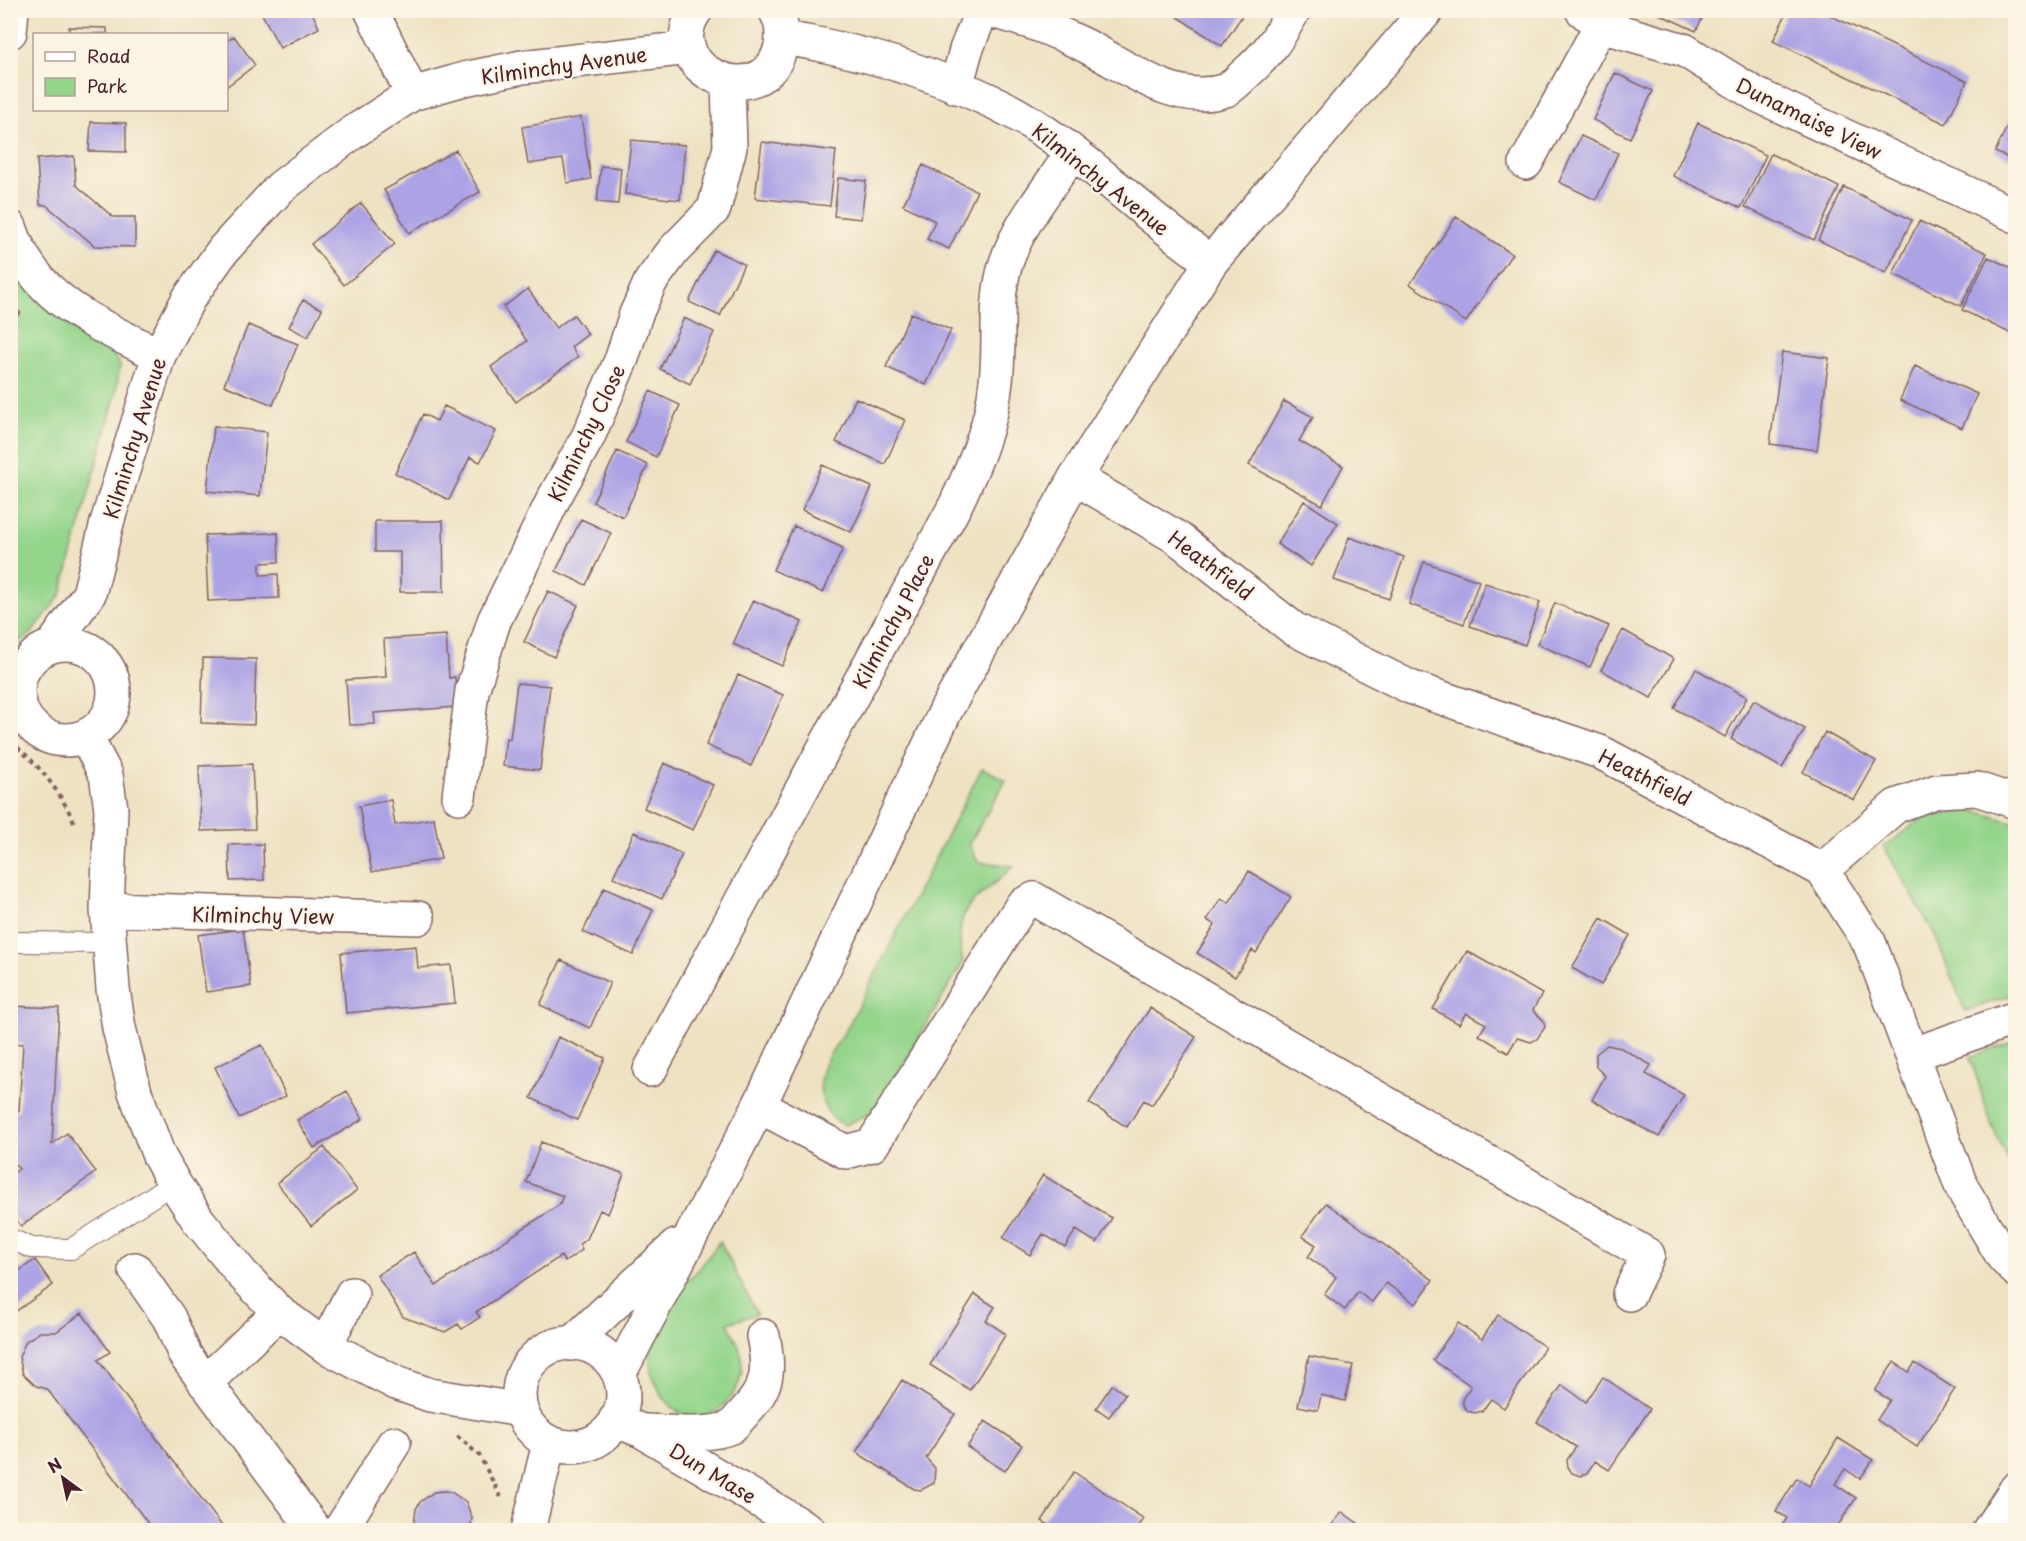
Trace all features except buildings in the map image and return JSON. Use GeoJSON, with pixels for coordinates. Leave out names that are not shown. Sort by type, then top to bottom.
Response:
{"type":"FeatureCollection","features":[{"type":"Feature","properties":{"kind":"street"},"geometry":{"type":"LineString","coordinates":[[10,32],[12,10]]}},
{"type":"Feature","properties":{"kind":"street"},"geometry":{"type":"LineString","coordinates":[[371,10],[412,94]]}},
{"type":"Feature","properties":{"kind":"street"},"geometry":{"type":"LineString","coordinates":[[696,10],[687,37],[694,60],[708,74],[728,83],[749,81],[769,69],[779,53],[778,23]]}},
{"type":"Feature","properties":{"kind":"street"},"geometry":{"type":"LineString","coordinates":[[956,87],[966,50],[982,10]]}},
{"type":"Feature","properties":{"kind":"street"},"geometry":{"type":"LineString","coordinates":[[987,10],[1042,27],[1080,43],[1125,69],[1159,84],[1198,94],[1228,89],[1268,54],[1293,10]]}},
{"type":"Feature","properties":{"kind":"street"},"geometry":{"type":"LineString","coordinates":[[619,1374],[692,1230],[759,1106],[946,710],[1075,478],[1211,262],[1427,10]]}},
{"type":"Feature","properties":{"kind":"street","name":"Dunamaise View"},"geometry":{"type":"LineString","coordinates":[[1526,163],[1598,16],[1684,50],[1756,95],[2016,216]]}},
{"type":"Feature","properties":{"kind":"street","name":"Kilminchy Avenue"},"geometry":{"type":"LineString","coordinates":[[778,23],[956,87],[991,101],[1032,123],[1172,235],[1211,262]]}},
{"type":"Feature","properties":{"kind":"street","name":"Kilminchy Avenue"},"geometry":{"type":"LineString","coordinates":[[52,646],[89,594],[111,509],[159,355],[189,298],[224,249],[281,187],[352,133],[412,94],[464,79],[522,67],[689,48]]}},
{"type":"Feature","properties":{"kind":"street","name":"Kilminchy Close"},"geometry":{"type":"LineString","coordinates":[[459,797],[472,691],[495,621],[554,498],[588,437],[622,358],[636,314],[651,281],[674,249],[714,209],[730,147],[728,83]]}},
{"type":"Feature","properties":{"kind":"street","name":"Kilminchy Place"},"geometry":{"type":"LineString","coordinates":[[650,1070],[955,506],[980,452],[992,412],[997,379],[996,325],[1006,261],[1023,227],[1072,153]]}},
{"type":"Feature","properties":{"kind":"street"},"geometry":{"type":"LineString","coordinates":[[10,227],[16,244],[42,283],[73,312],[159,355]]}},
{"type":"Feature","properties":{"kind":"street","name":"Heathfield"},"geometry":{"type":"LineString","coordinates":[[1075,478],[1176,537],[1294,629],[1410,687],[1600,752],[1822,870],[1869,942],[1914,1054],[1962,1188],[2003,1257],[2016,1270]]}},
{"type":"Feature","properties":{"kind":"street","name":"Kilminchy Avenue"},"geometry":{"type":"LineString","coordinates":[[89,594],[99,656]]}},
{"type":"Feature","properties":{"kind":"street"},"geometry":{"type":"LineString","coordinates":[[69,644],[85,648],[99,656],[113,680],[112,707],[106,719],[86,736],[70,741],[54,739],[40,733],[28,722],[14,691],[27,663],[38,653],[52,646],[69,644]]}},
{"type":"Feature","properties":{"kind":"street"},"geometry":{"type":"LineString","coordinates":[[86,736],[106,775],[111,809],[107,909],[113,989],[135,1092],[159,1156],[174,1183],[206,1229],[242,1274],[279,1312],[325,1346],[396,1383],[430,1395],[521,1410]]}},
{"type":"Feature","properties":{"kind":"street"},"geometry":{"type":"LineString","coordinates":[[1822,870],[1896,806],[1937,791],[1977,789],[2016,802]]}},
{"type":"Feature","properties":{"kind":"street"},"geometry":{"type":"LineString","coordinates":[[759,1106],[846,1152],[872,1145],[1022,906],[1034,899],[1648,1255],[1629,1294]]}},
{"type":"Feature","properties":{"kind":"street","name":"Kilminchy View"},"geometry":{"type":"LineString","coordinates":[[107,909],[418,918]]}},
{"type":"Feature","properties":{"kind":"street"},"geometry":{"type":"LineString","coordinates":[[1914,1054],[2016,1018]]}},
{"type":"Feature","properties":{"kind":"street"},"geometry":{"type":"LineString","coordinates":[[571,1344],[692,1230]]}},
{"type":"Feature","properties":{"kind":"street"},"geometry":{"type":"LineString","coordinates":[[135,1269],[170,1318],[185,1355],[315,1530]]}},
{"type":"Feature","properties":{"kind":"street"},"geometry":{"type":"LineString","coordinates":[[325,1346],[352,1294]]}},
{"type":"Feature","properties":{"kind":"street"},"geometry":{"type":"LineString","coordinates":[[205,1383],[279,1312]]}},
{"type":"Feature","properties":{"kind":"street"},"geometry":{"type":"LineString","coordinates":[[629,1425],[622,1406],[623,1387],[619,1374],[609,1359],[594,1348],[560,1344],[543,1351],[523,1374],[519,1392],[521,1410],[534,1432],[549,1443],[565,1447],[583,1446],[629,1425],[699,1433],[731,1426],[750,1407],[766,1382],[768,1362],[763,1336]]}},
{"type":"Feature","properties":{"kind":"street","name":"Dun Mase"},"geometry":{"type":"LineString","coordinates":[[629,1425],[809,1530]]}},
{"type":"Feature","properties":{"kind":"street"},"geometry":{"type":"LineString","coordinates":[[340,1530],[394,1443]]}},
{"type":"Feature","properties":{"kind":"street"},"geometry":{"type":"LineString","coordinates":[[528,1530],[549,1443]]}},
{"type":"Feature","properties":{"kind":"street"},"geometry":{"type":"LineString","coordinates":[[1989,1530],[2016,1489]]}},
{"type":"Feature","properties":{"kind":"lane"},"geometry":{"type":"LineString","coordinates":[[10,942],[110,943]]}},
{"type":"Feature","properties":{"kind":"lane"},"geometry":{"type":"LineString","coordinates":[[10,1239],[32,1248],[71,1249],[174,1183]]}},
{"type":"Feature","properties":{"kind":"path"},"geometry":{"type":"LineString","coordinates":[[10,742],[27,754],[54,789],[77,831]]}},
{"type":"Feature","properties":{"kind":"path"},"geometry":{"type":"LineString","coordinates":[[453,1434],[480,1455],[497,1489],[500,1508]]}},
{"type":"Feature","properties":{"kind":"green space"},"geometry":{"type":"Polygon","coordinates":[[[10,264],[100,333],[120,365],[116,393],[61,595],[30,635],[11,646],[10,264]]]}},
{"type":"Feature","properties":{"kind":"green space"},"geometry":{"type":"Polygon","coordinates":[[[982,768],[1006,780],[969,844],[978,862],[1014,866],[978,897],[964,915],[960,927],[963,962],[885,1095],[869,1114],[845,1125],[831,1115],[822,1101],[820,1083],[824,1065],[847,1028],[982,768]]]}},
{"type":"Feature","properties":{"kind":"green space"},"geometry":{"type":"Polygon","coordinates":[[[1968,809],[2015,823],[2016,994],[1965,1011],[1934,933],[1884,847],[1921,819],[1968,809]]]}},
{"type":"Feature","properties":{"kind":"green space"},"geometry":{"type":"Polygon","coordinates":[[[2016,1041],[2015,1175],[1992,1126],[1970,1057],[2016,1041]]]}},
{"type":"Feature","properties":{"kind":"green space"},"geometry":{"type":"Polygon","coordinates":[[[720,1241],[757,1314],[728,1323],[742,1355],[742,1371],[735,1391],[730,1399],[714,1412],[694,1420],[675,1410],[662,1396],[651,1373],[649,1351],[683,1286],[720,1241]]]}}]}
